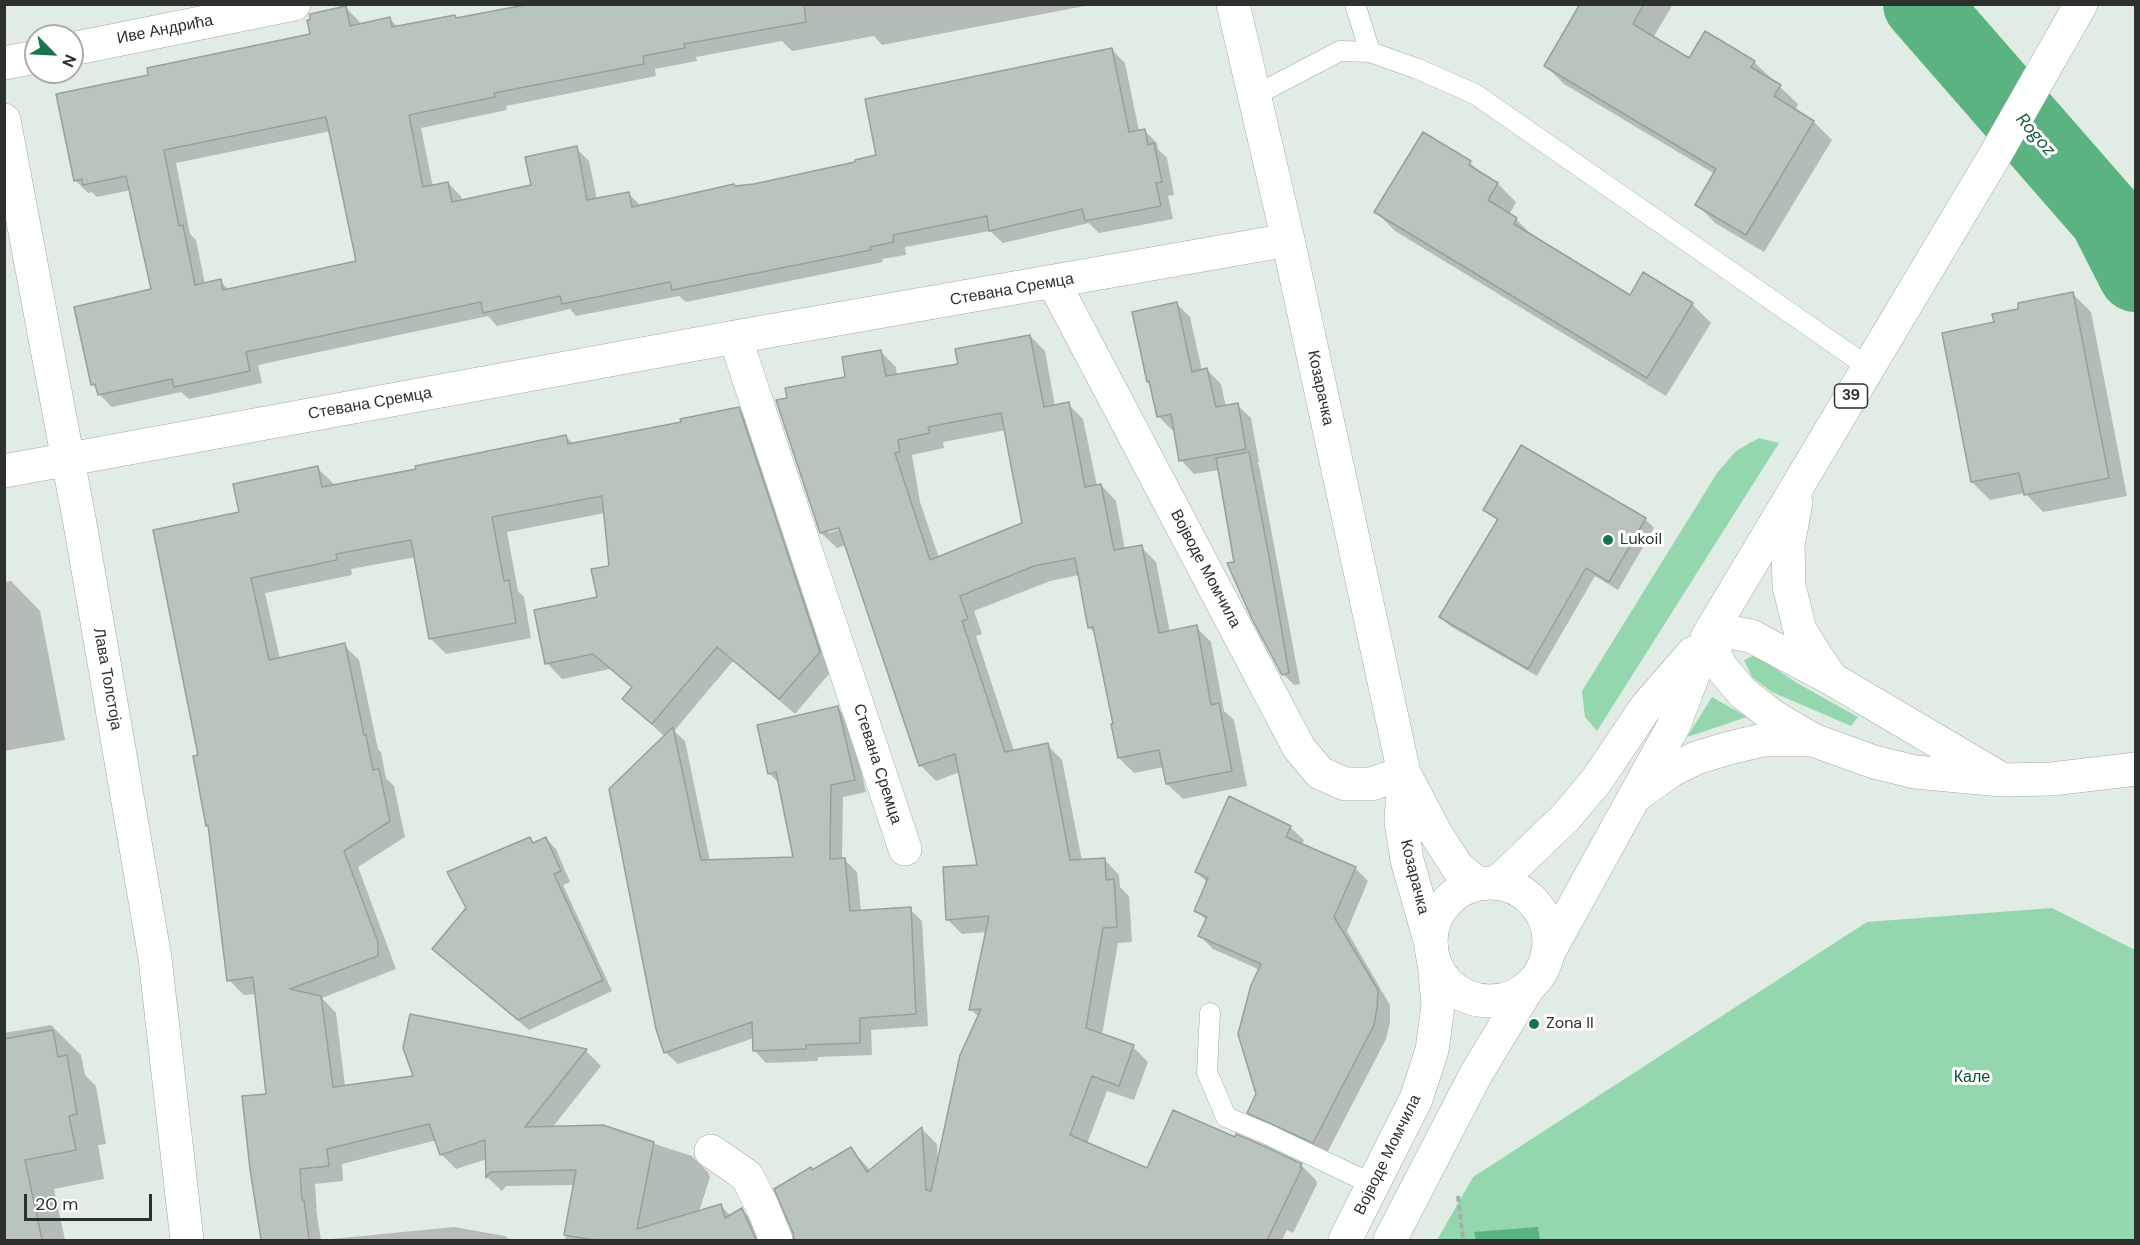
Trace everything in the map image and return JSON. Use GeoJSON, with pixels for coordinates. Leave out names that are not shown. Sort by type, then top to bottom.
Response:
{"type":"FeatureCollection","features":[{"type":"Feature","properties":{"kind":"street","name":"Иве Андрића"},"geometry":{"type":"LineString","coordinates":[[84,47],[294,4]]}},
{"type":"Feature","properties":{"kind":"street","name":"Козарачка"},"geometry":{"type":"LineString","coordinates":[[1233,4],[1288,240],[1404,773],[1436,834],[1458,868],[1488,884]]}},
{"type":"Feature","properties":{"kind":"street","name":"39"},"geometry":{"type":"LineString","coordinates":[[1708,636],[1994,157],[2081,4]]}},
{"type":"Feature","properties":{"kind":"street"},"geometry":{"type":"LineString","coordinates":[[4,63],[24,59]]}},
{"type":"Feature","properties":{"kind":"street","name":"Лава Толстоја"},"geometry":{"type":"LineString","coordinates":[[4,120],[81,529],[155,958],[187,1240]]}},
{"type":"Feature","properties":{"kind":"street","name":"Стевана Сремца"},"geometry":{"type":"LineString","coordinates":[[4,471],[735,337],[1054,283],[1288,240]]}},
{"type":"Feature","properties":{"kind":"street","name":"Војводе Момчила"},"geometry":{"type":"LineString","coordinates":[[1054,283],[1299,748],[1320,773],[1345,784],[1371,784],[1404,773]]}},
{"type":"Feature","properties":{"kind":"street","name":"Стевана Сремца"},"geometry":{"type":"LineString","coordinates":[[735,337],[905,849]]}},
{"type":"Feature","properties":{"kind":"street","name":"39"},"geometry":{"type":"LineString","coordinates":[[1801,479],[1788,545],[1789,586],[1800,630],[1816,656],[1832,679],[2002,780]]}},
{"type":"Feature","properties":{"kind":"street"},"geometry":{"type":"LineString","coordinates":[[1528,988],[1511,998],[1492,1001],[1474,999],[1456,991],[1442,978],[1432,952],[1434,923],[1443,906],[1459,892],[1488,884],[1535,849],[1591,788],[1646,707],[1708,636],[1730,632],[1751,636],[1832,679]]}},
{"type":"Feature","properties":{"kind":"street"},"geometry":{"type":"LineString","coordinates":[[1708,636],[1720,666],[1743,693],[1774,717],[1813,740],[1874,762],[1915,772],[2002,780],[2052,779],[2136,769]]}},
{"type":"Feature","properties":{"kind":"street"},"geometry":{"type":"LineString","coordinates":[[1390,1240],[1476,1074],[1528,988],[1540,973],[1547,955],[1674,725],[1708,636]]}},
{"type":"Feature","properties":{"kind":"street"},"geometry":{"type":"LineString","coordinates":[[1636,795],[1672,770],[1696,758],[1729,747],[1763,740],[1813,740]]}},
{"type":"Feature","properties":{"kind":"street","name":"Козарачка"},"geometry":{"type":"LineString","coordinates":[[1404,773],[1402,831],[1407,860],[1432,952]]}},
{"type":"Feature","properties":{"kind":"street"},"geometry":{"type":"LineString","coordinates":[[1488,884],[1517,890],[1532,901],[1543,917],[1549,936],[1547,955]]}},
{"type":"Feature","properties":{"kind":"street","name":"Војводе Момчила"},"geometry":{"type":"LineString","coordinates":[[1346,1240],[1416,1100],[1432,1050],[1438,1006],[1432,952]]}},
{"type":"Feature","properties":{"kind":"street"},"geometry":{"type":"LineString","coordinates":[[711,1151],[747,1176],[776,1240]]}},
{"type":"Feature","properties":{"kind":"lane"},"geometry":{"type":"LineString","coordinates":[[1355,4],[1370,52]]}},
{"type":"Feature","properties":{"kind":"lane"},"geometry":{"type":"LineString","coordinates":[[1254,96],[1340,51],[1370,52],[1418,69],[1475,94],[1868,367]]}},
{"type":"Feature","properties":{"kind":"lane"},"geometry":{"type":"LineString","coordinates":[[1210,1013],[1207,1072],[1226,1117],[1374,1185]]}},
{"type":"Feature","properties":{"kind":"path"},"geometry":{"type":"LineString","coordinates":[[1457,1189],[1462,1240]]}},
{"type":"Feature","properties":{"kind":"green space"},"geometry":{"type":"Polygon","coordinates":[[[1759,438],[1779,443],[1597,731],[1585,717],[1582,691],[1717,473],[1736,451],[1759,438]]]}},
{"type":"Feature","properties":{"kind":"green space"},"geometry":{"type":"Polygon","coordinates":[[[1755,655],[1797,683],[1858,717],[1851,726],[1772,692],[1752,677],[1744,660],[1755,655]]]}},
{"type":"Feature","properties":{"kind":"green space"},"geometry":{"type":"Polygon","coordinates":[[[1712,697],[1747,717],[1687,737],[1712,697]]]}},
{"type":"Feature","properties":{"kind":"green space","name":"Кале"},"geometry":{"type":"Polygon","coordinates":[[[2052,908],[2135,950],[2135,1240],[1437,1240],[1473,1177],[1867,922],[2052,908]]]}},
{"type":"Feature","properties":{"kind":"shaded area"},"geometry":{"type":"Polygon","coordinates":[[[1538,1227],[1540,1240],[1476,1240],[1474,1232],[1538,1227]]]}},
{"type":"Feature","properties":{"kind":"building"},"geometry":{"type":"Polygon","coordinates":[[[530,4],[804,4],[806,22],[684,44],[685,48],[643,56],[644,64],[494,93],[495,97],[409,115],[423,187],[448,182],[452,202],[531,185],[525,157],[577,146],[587,200],[629,192],[632,207],[734,184],[735,186],[754,184],[855,162],[855,160],[876,155],[865,99],[1112,48],[1129,132],[1145,129],[1148,145],[1154,143],[1162,182],[1156,183],[1161,206],[1085,221],[1082,209],[989,231],[987,216],[893,235],[894,242],[870,247],[871,250],[672,290],[670,282],[562,304],[560,296],[483,313],[481,302],[246,352],[250,371],[174,387],[172,379],[98,395],[95,384],[91,385],[74,307],[151,289],[126,176],[83,185],[82,179],[74,181],[56,94],[148,75],[147,68],[310,34],[307,20],[310,20],[310,14],[346,6],[350,26],[390,17],[392,27],[455,15],[456,18],[530,4]],[[326,117],[164,150],[179,226],[183,225],[195,285],[221,279],[223,290],[356,261],[326,117]]]}},
{"type":"Feature","properties":{"kind":"building"},"geometry":{"type":"Polygon","coordinates":[[[1580,4],[1644,4],[1633,24],[1689,58],[1705,31],[1755,61],[1751,67],[1781,85],[1774,96],[1814,121],[1746,235],[1695,205],[1716,169],[1544,66],[1580,4]]]}},
{"type":"Feature","properties":{"kind":"building"},"geometry":{"type":"Polygon","coordinates":[[[1423,132],[1471,161],[1469,165],[1498,183],[1488,200],[1517,218],[1514,224],[1630,295],[1643,272],[1693,303],[1647,378],[1374,212],[1423,132]]]}},
{"type":"Feature","properties":{"kind":"building"},"geometry":{"type":"Polygon","coordinates":[[[2073,292],[2109,478],[2024,495],[2019,473],[1971,482],[1942,333],[1994,322],[1992,314],[2018,309],[2018,303],[2073,292]]]}},
{"type":"Feature","properties":{"kind":"building"},"geometry":{"type":"Polygon","coordinates":[[[1177,302],[1192,372],[1207,368],[1216,407],[1238,403],[1246,449],[1179,461],[1171,414],[1157,417],[1132,312],[1177,302]]]}},
{"type":"Feature","properties":{"kind":"building"},"geometry":{"type":"Polygon","coordinates":[[[1030,335],[1044,407],[1069,402],[1085,487],[1101,484],[1114,550],[1142,545],[1159,633],[1197,625],[1211,705],[1219,703],[1232,771],[1166,784],[1159,750],[1118,758],[1093,627],[1088,628],[1075,558],[1034,566],[960,596],[968,619],[962,621],[1005,752],[1048,743],[1070,860],[1105,858],[1106,880],[1114,879],[1117,927],[1103,928],[1086,1028],[1134,1045],[1119,1086],[1092,1076],[1070,1135],[1147,1168],[1173,1110],[1235,1137],[1236,1134],[1302,1164],[1267,1240],[794,1240],[774,1189],[851,1147],[867,1172],[922,1127],[926,1190],[931,1191],[960,1055],[981,1009],[969,1010],[989,916],[946,920],[943,867],[977,865],[955,754],[919,766],[839,528],[820,533],[776,400],[787,398],[785,388],[845,377],[842,357],[881,350],[886,376],[958,364],[955,349],[1030,335]],[[1001,413],[928,427],[930,433],[898,440],[900,452],[895,453],[930,560],[1022,523],[1001,413]]]}},
{"type":"Feature","properties":{"kind":"building"},"geometry":{"type":"Polygon","coordinates":[[[739,407],[820,652],[779,699],[717,647],[652,724],[622,699],[632,687],[593,654],[545,664],[534,610],[597,597],[591,569],[609,566],[602,496],[492,517],[504,581],[509,580],[516,623],[429,639],[411,540],[336,554],[337,560],[251,578],[269,660],[345,643],[364,735],[366,735],[373,770],[379,769],[390,821],[344,851],[378,942],[378,956],[290,989],[321,996],[333,1087],[413,1076],[403,1048],[410,1014],[587,1049],[525,1127],[603,1125],[654,1142],[637,1229],[721,1204],[725,1218],[742,1208],[756,1240],[594,1240],[564,1235],[576,1170],[490,1172],[486,1178],[485,1140],[440,1155],[429,1124],[327,1149],[329,1166],[300,1169],[302,1200],[304,1200],[309,1240],[261,1240],[242,1096],[266,1094],[253,977],[227,981],[208,825],[206,826],[193,756],[198,755],[153,530],[239,512],[233,484],[318,466],[322,487],[416,469],[415,466],[566,435],[568,444],[681,422],[680,419],[739,407]]]}},
{"type":"Feature","properties":{"kind":"building"},"geometry":{"type":"Polygon","coordinates":[[[1521,445],[1646,518],[1609,582],[1586,568],[1528,669],[1439,617],[1498,519],[1483,510],[1521,445]]]}},
{"type":"Feature","properties":{"kind":"building"},"geometry":{"type":"Polygon","coordinates":[[[1249,452],[1289,673],[1282,675],[1252,619],[1227,563],[1234,562],[1216,458],[1249,452]]]}},
{"type":"Feature","properties":{"kind":"building"},"geometry":{"type":"Polygon","coordinates":[[[838,706],[855,780],[831,785],[830,859],[845,858],[850,911],[911,907],[916,1014],[860,1018],[860,1043],[806,1045],[806,1049],[753,1051],[752,1022],[664,1053],[656,1029],[609,789],[673,727],[701,860],[793,857],[776,772],[768,774],[757,725],[838,706]]]}},
{"type":"Feature","properties":{"kind":"building"},"geometry":{"type":"Polygon","coordinates":[[[1229,796],[1291,826],[1286,837],[1356,867],[1334,917],[1378,990],[1377,1008],[1374,1025],[1313,1143],[1247,1113],[1256,1094],[1238,1034],[1251,985],[1261,964],[1198,936],[1207,917],[1194,911],[1208,878],[1195,872],[1229,796]]]}},
{"type":"Feature","properties":{"kind":"building"},"geometry":{"type":"Polygon","coordinates":[[[530,837],[533,843],[546,837],[561,871],[554,874],[603,980],[518,1020],[432,949],[466,908],[447,872],[530,837]]]}},
{"type":"Feature","properties":{"kind":"building"},"geometry":{"type":"Polygon","coordinates":[[[53,1030],[58,1057],[67,1055],[77,1114],[69,1116],[76,1150],[25,1160],[42,1240],[4,1240],[4,1039],[53,1030]]]}},
{"type":"Feature","properties":{"kind":"waterway","name":"Rogoz"},"geometry":{"type":"LineString","coordinates":[[1921,4],[2107,217],[2136,274]]}},
{"type":"Feature","properties":{"kind":"place","name":"Lukoil"},"geometry":{"type":"Point","coordinates":[1608,540]}},
{"type":"Feature","properties":{"kind":"place","name":"Zona II"},"geometry":{"type":"Point","coordinates":[1534,1024]}}]}
